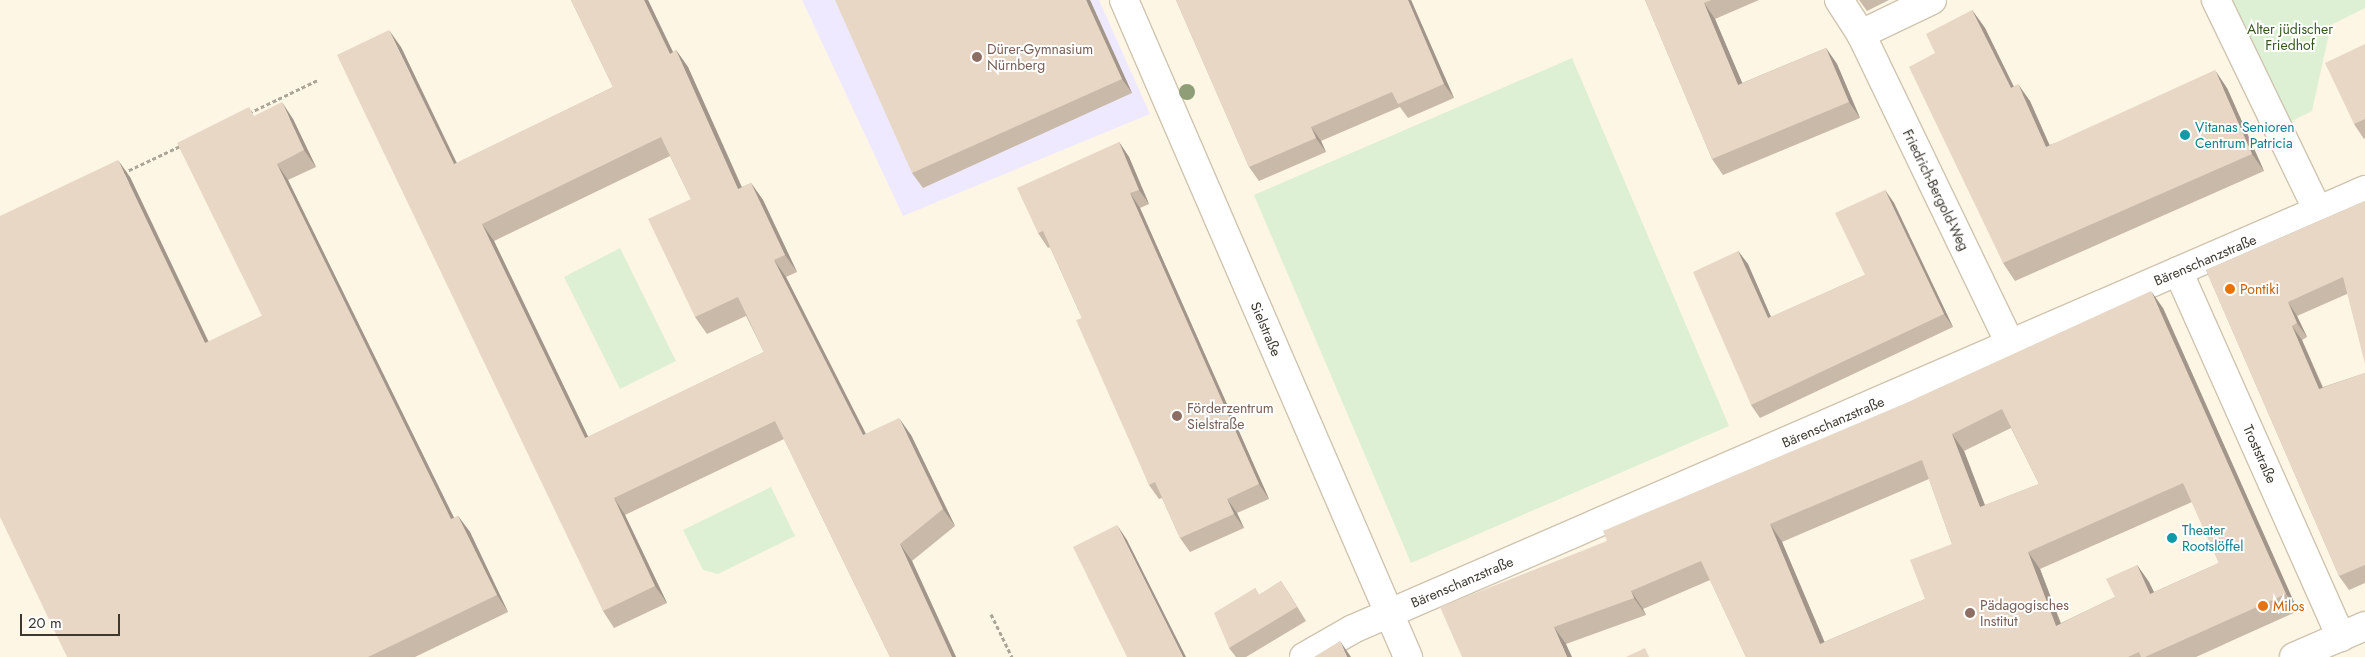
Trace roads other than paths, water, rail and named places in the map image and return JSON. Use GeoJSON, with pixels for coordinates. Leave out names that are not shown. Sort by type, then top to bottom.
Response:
{"type":"FeatureCollection","features":[{"type":"Feature","properties":{"kind":"street","name":"Friedrich-Bergold-Weg"},"geometry":{"type":"LineString","coordinates":[[1839,0],[1861,34],[2011,345]]}},
{"type":"Feature","properties":{"kind":"street"},"geometry":{"type":"LineString","coordinates":[[1861,34],[1932,0]]}},
{"type":"Feature","properties":{"kind":"street"},"geometry":{"type":"LineString","coordinates":[[2216,0],[2318,211]]}},
{"type":"Feature","properties":{"kind":"street","name":"Sielstraße"},"geometry":{"type":"LineString","coordinates":[[1130,2],[1388,614],[1408,657]]}},
{"type":"Feature","properties":{"kind":"street","name":"Bärenschanzstraße"},"geometry":{"type":"LineString","coordinates":[[1304,657],[1388,614],[2365,190]]}},
{"type":"Feature","properties":{"kind":"street","name":"Troststraße"},"geometry":{"type":"LineString","coordinates":[[2178,271],[2353,631]]}},
{"type":"Feature","properties":{"kind":"street"},"geometry":{"type":"LineString","coordinates":[[2294,657],[2353,631]]}},
{"type":"Feature","properties":{"kind":"place","name":"Dürer-Gymnasium Nürnberg"},"geometry":{"type":"Point","coordinates":[977,57]}},
{"type":"Feature","properties":{"kind":"place","name":"Vitanas Senioren Centrum Patricia"},"geometry":{"type":"Point","coordinates":[2185,135]}},
{"type":"Feature","properties":{"kind":"place","name":"Pontiki"},"geometry":{"type":"Point","coordinates":[2230,289]}},
{"type":"Feature","properties":{"kind":"place","name":"Förderzentrum Sielstraße"},"geometry":{"type":"Point","coordinates":[1177,416]}},
{"type":"Feature","properties":{"kind":"place","name":"Theater Rootslöffel"},"geometry":{"type":"Point","coordinates":[2172,538]}},
{"type":"Feature","properties":{"kind":"place","name":"Milos"},"geometry":{"type":"Point","coordinates":[2263,606]}},
{"type":"Feature","properties":{"kind":"place","name":"Pädagogisches Institut"},"geometry":{"type":"Point","coordinates":[1970,613]}},
{"type":"Feature","properties":{"kind":"park label","name":"Alter jüdischer Friedhof"},"geometry":{"type":"Point","coordinates":[2290,38]}}]}
